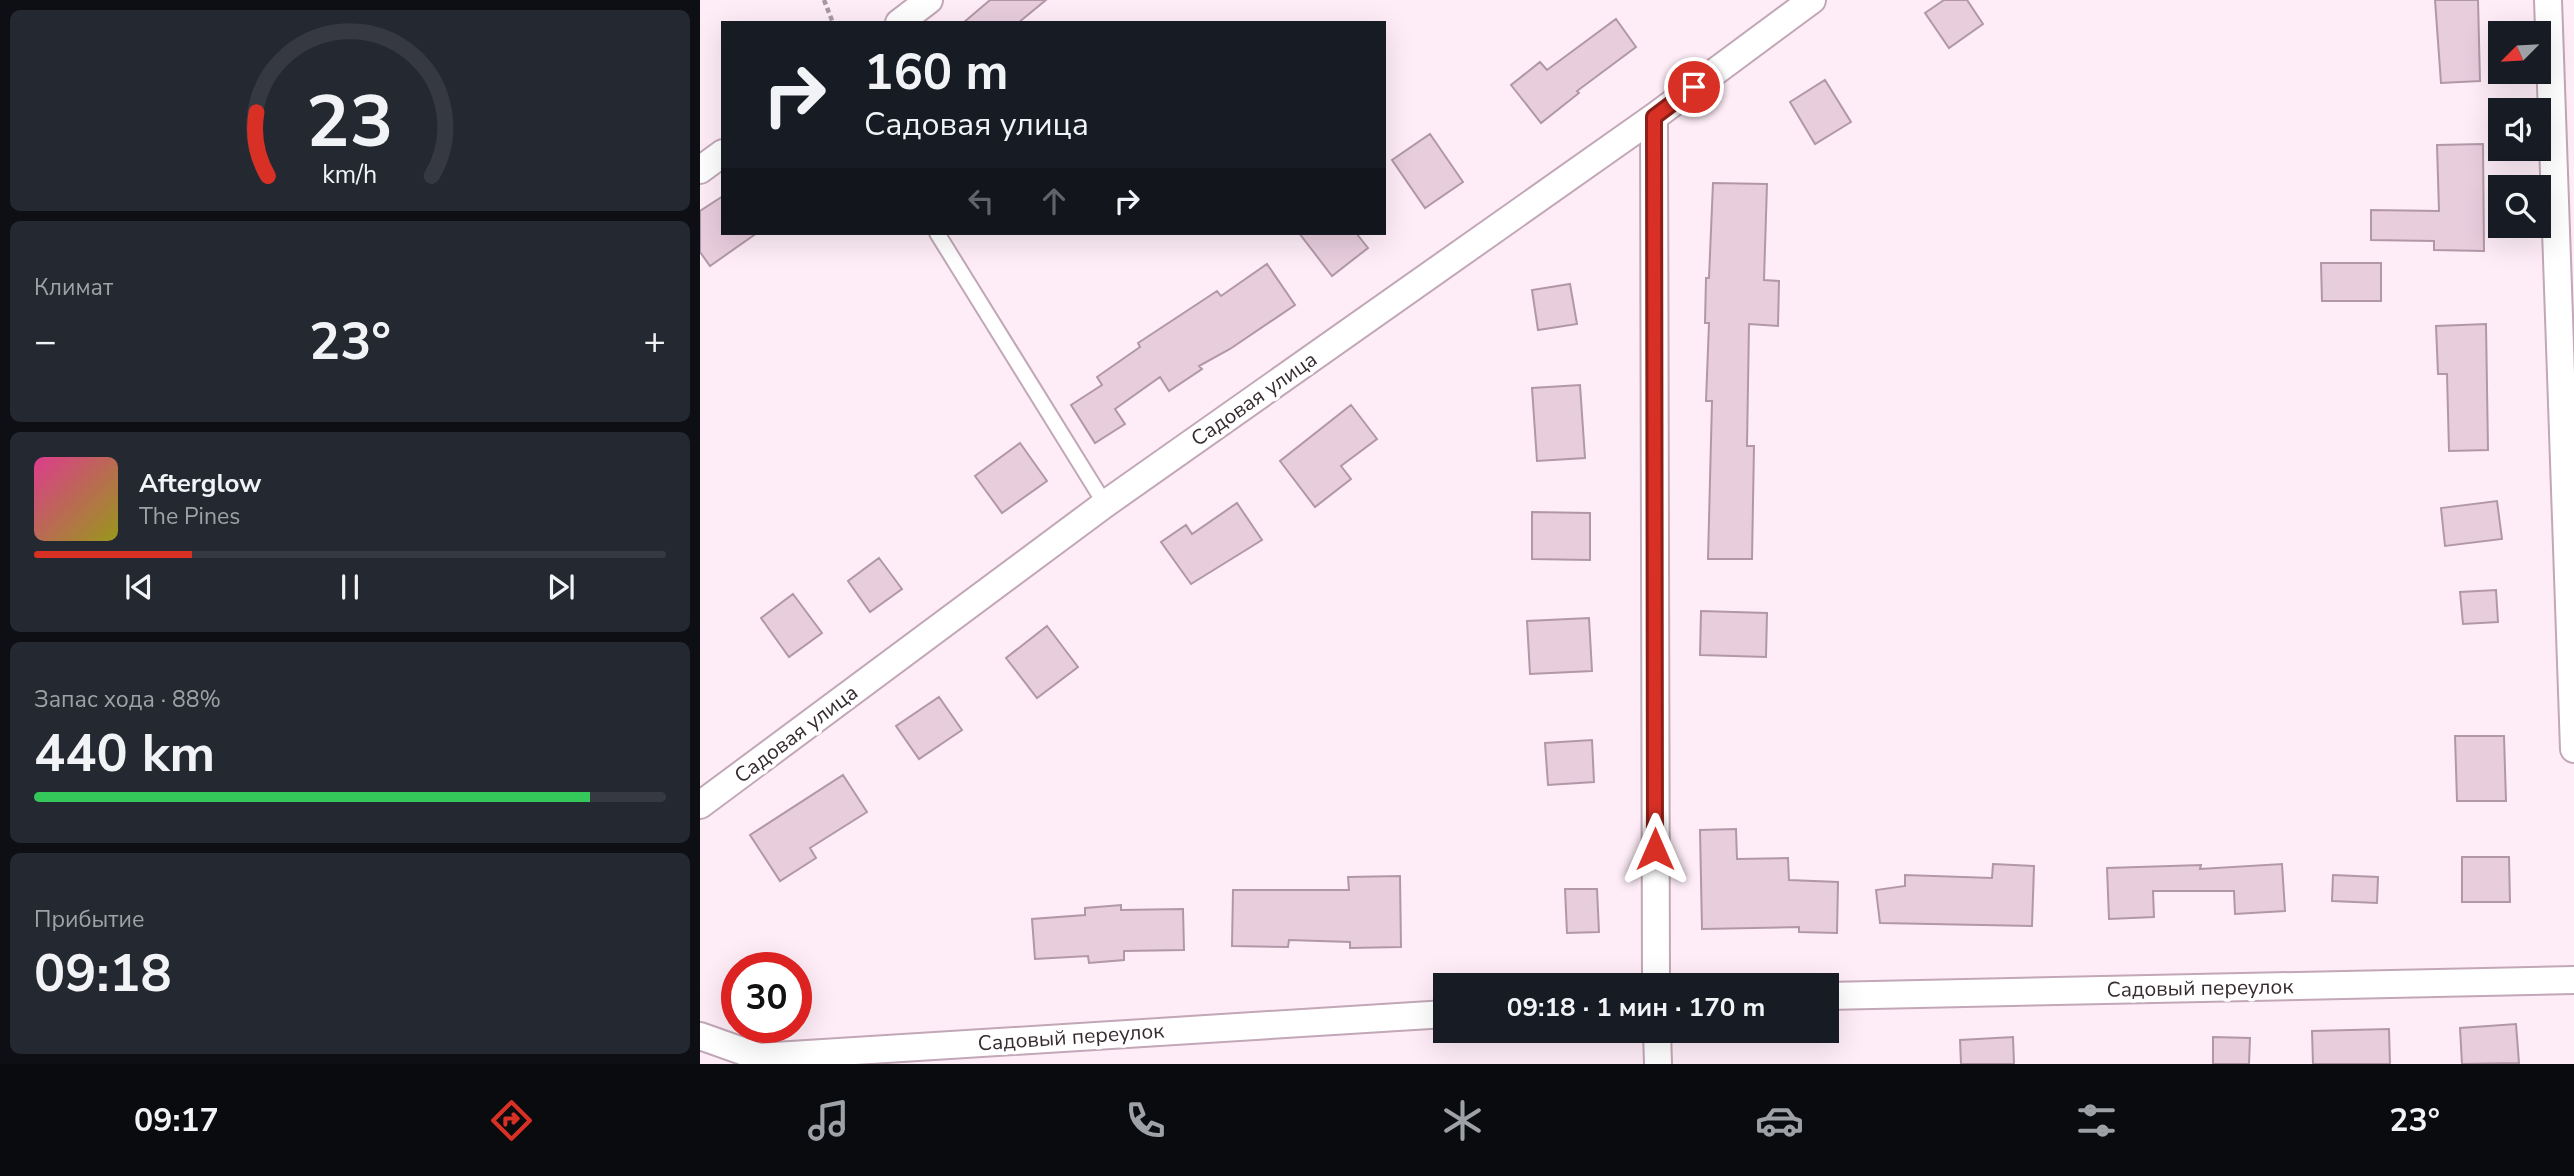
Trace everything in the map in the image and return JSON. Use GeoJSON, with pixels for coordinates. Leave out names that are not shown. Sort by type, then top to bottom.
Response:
{"type":"FeatureCollection","features":[{"type":"Feature","properties":{"kind":"street"},"geometry":{"type":"LineString","coordinates":[[902,21],[929,0]]}},
{"type":"Feature","properties":{"kind":"street","name":"Садовая улица"},"geometry":{"type":"LineString","coordinates":[[700,805],[1105,504],[1654,117],[1812,0]]}},
{"type":"Feature","properties":{"kind":"street"},"geometry":{"type":"LineString","coordinates":[[2548,0],[2574,748]]}},
{"type":"Feature","properties":{"kind":"street"},"geometry":{"type":"LineString","coordinates":[[1654,117],[1656,973]]}},
{"type":"Feature","properties":{"kind":"street"},"geometry":{"type":"LineString","coordinates":[[700,170],[721,154]]}},
{"type":"Feature","properties":{"kind":"street","name":"Садовый переулок"},"geometry":{"type":"LineString","coordinates":[[1839,996],[2574,980]]}},
{"type":"Feature","properties":{"kind":"street","name":"Садовый переулок"},"geometry":{"type":"LineString","coordinates":[[700,1036],[759,1061],[1433,1015]]}},
{"type":"Feature","properties":{"kind":"street"},"geometry":{"type":"LineString","coordinates":[[1657,1043],[1658,1064]]}},
{"type":"Feature","properties":{"kind":"lane"},"geometry":{"type":"LineString","coordinates":[[938,235],[1105,504]]}},
{"type":"Feature","properties":{"kind":"path"},"geometry":{"type":"LineString","coordinates":[[824,0],[831,21]]}},
{"type":"Feature","properties":{"kind":"building"},"geometry":{"type":"Polygon","coordinates":[[[990,0],[1046,0],[1020,21],[965,21],[990,0]]]}},
{"type":"Feature","properties":{"kind":"building"},"geometry":{"type":"Polygon","coordinates":[[[1944,0],[1967,0],[1983,24],[1949,48],[1925,13],[1944,0]]]}},
{"type":"Feature","properties":{"kind":"building"},"geometry":{"type":"Polygon","coordinates":[[[2435,0],[2478,0],[2480,81],[2441,83],[2435,0]]]}},
{"type":"Feature","properties":{"kind":"building"},"geometry":{"type":"Polygon","coordinates":[[[1616,19],[1636,47],[1577,91],[1579,93],[1541,123],[1511,85],[1540,62],[1547,70],[1616,19]]]}},
{"type":"Feature","properties":{"kind":"building"},"geometry":{"type":"Polygon","coordinates":[[[1825,80],[1851,122],[1815,144],[1790,102],[1825,80]]]}},
{"type":"Feature","properties":{"kind":"building"},"geometry":{"type":"Polygon","coordinates":[[[1430,134],[1463,182],[1425,208],[1392,160],[1430,134]]]}},
{"type":"Feature","properties":{"kind":"building"},"geometry":{"type":"Polygon","coordinates":[[[2483,144],[2484,251],[2434,250],[2434,241],[2371,240],[2371,210],[2439,211],[2437,145],[2483,144]]]}},
{"type":"Feature","properties":{"kind":"building"},"geometry":{"type":"Polygon","coordinates":[[[1713,183],[1767,184],[1764,280],[1779,281],[1778,326],[1749,324],[1747,446],[1754,446],[1752,559],[1708,559],[1712,401],[1706,401],[1709,323],[1705,323],[1713,183]]]}},
{"type":"Feature","properties":{"kind":"building"},"geometry":{"type":"Polygon","coordinates":[[[721,197],[721,235],[754,235],[710,266],[700,252],[700,211],[721,197]]]}},
{"type":"Feature","properties":{"kind":"building"},"geometry":{"type":"Polygon","coordinates":[[[1301,235],[1358,235],[1368,248],[1332,276],[1301,235]]]}},
{"type":"Feature","properties":{"kind":"building"},"geometry":{"type":"Polygon","coordinates":[[[2321,263],[2381,263],[2381,301],[2322,301],[2321,263]]]}},
{"type":"Feature","properties":{"kind":"building"},"geometry":{"type":"Polygon","coordinates":[[[1267,264],[1295,305],[1230,349],[1199,366],[1202,369],[1169,391],[1160,377],[1115,409],[1125,424],[1095,443],[1071,405],[1102,385],[1097,377],[1140,347],[1138,343],[1217,291],[1221,296],[1267,264]]]}},
{"type":"Feature","properties":{"kind":"building"},"geometry":{"type":"Polygon","coordinates":[[[1570,284],[1577,324],[1538,330],[1532,290],[1570,284]]]}},
{"type":"Feature","properties":{"kind":"building"},"geometry":{"type":"Polygon","coordinates":[[[2486,324],[2488,450],[2449,451],[2447,374],[2438,374],[2436,326],[2486,324]]]}},
{"type":"Feature","properties":{"kind":"building"},"geometry":{"type":"Polygon","coordinates":[[[1580,385],[1585,458],[1537,461],[1532,388],[1580,385]]]}},
{"type":"Feature","properties":{"kind":"building"},"geometry":{"type":"Polygon","coordinates":[[[1351,405],[1377,439],[1341,466],[1351,479],[1315,507],[1280,461],[1351,405]]]}},
{"type":"Feature","properties":{"kind":"building"},"geometry":{"type":"Polygon","coordinates":[[[1020,443],[1047,481],[1002,513],[975,476],[1020,443]]]}},
{"type":"Feature","properties":{"kind":"building"},"geometry":{"type":"Polygon","coordinates":[[[2497,501],[2502,539],[2445,546],[2441,508],[2497,501]]]}},
{"type":"Feature","properties":{"kind":"building"},"geometry":{"type":"Polygon","coordinates":[[[1237,503],[1262,540],[1191,584],[1161,542],[1186,525],[1192,534],[1237,503]]]}},
{"type":"Feature","properties":{"kind":"building"},"geometry":{"type":"Polygon","coordinates":[[[1532,512],[1590,513],[1590,560],[1532,559],[1532,512]]]}},
{"type":"Feature","properties":{"kind":"building"},"geometry":{"type":"Polygon","coordinates":[[[879,558],[902,589],[870,612],[848,581],[879,558]]]}},
{"type":"Feature","properties":{"kind":"building"},"geometry":{"type":"Polygon","coordinates":[[[2496,590],[2498,622],[2463,624],[2460,592],[2496,590]]]}},
{"type":"Feature","properties":{"kind":"building"},"geometry":{"type":"Polygon","coordinates":[[[793,594],[822,633],[789,657],[761,618],[793,594]]]}},
{"type":"Feature","properties":{"kind":"building"},"geometry":{"type":"Polygon","coordinates":[[[1701,611],[1767,613],[1766,657],[1700,655],[1701,611]]]}},
{"type":"Feature","properties":{"kind":"building"},"geometry":{"type":"Polygon","coordinates":[[[1589,618],[1592,671],[1530,674],[1527,621],[1589,618]]]}},
{"type":"Feature","properties":{"kind":"building"},"geometry":{"type":"Polygon","coordinates":[[[1047,626],[1078,667],[1037,698],[1006,658],[1047,626]]]}},
{"type":"Feature","properties":{"kind":"building"},"geometry":{"type":"Polygon","coordinates":[[[939,697],[962,730],[919,759],[896,726],[939,697]]]}},
{"type":"Feature","properties":{"kind":"building"},"geometry":{"type":"Polygon","coordinates":[[[2455,736],[2504,736],[2506,801],[2457,801],[2455,736]]]}},
{"type":"Feature","properties":{"kind":"building"},"geometry":{"type":"Polygon","coordinates":[[[1592,740],[1594,782],[1548,785],[1545,743],[1592,740]]]}},
{"type":"Feature","properties":{"kind":"building"},"geometry":{"type":"Polygon","coordinates":[[[843,775],[867,812],[810,848],[816,858],[780,881],[750,835],[843,775]]]}},
{"type":"Feature","properties":{"kind":"building"},"geometry":{"type":"Polygon","coordinates":[[[1736,829],[1737,859],[1788,858],[1789,880],[1838,882],[1837,933],[1799,932],[1799,927],[1702,929],[1700,830],[1736,829]]]}},
{"type":"Feature","properties":{"kind":"building"},"geometry":{"type":"Polygon","coordinates":[[[2462,857],[2509,857],[2510,902],[2462,902],[2462,857]]]}},
{"type":"Feature","properties":{"kind":"building"},"geometry":{"type":"Polygon","coordinates":[[[1993,864],[2034,866],[2032,926],[1880,923],[1876,890],[1905,886],[1905,875],[1992,878],[1993,864]]]}},
{"type":"Feature","properties":{"kind":"building"},"geometry":{"type":"Polygon","coordinates":[[[2282,864],[2285,911],[2235,914],[2234,891],[2153,891],[2154,917],[2109,919],[2107,868],[2201,865],[2200,869],[2282,864]]]}},
{"type":"Feature","properties":{"kind":"building"},"geometry":{"type":"Polygon","coordinates":[[[2333,875],[2378,877],[2377,903],[2332,901],[2333,875]]]}},
{"type":"Feature","properties":{"kind":"building"},"geometry":{"type":"Polygon","coordinates":[[[1400,876],[1401,947],[1350,948],[1350,942],[1289,940],[1288,947],[1232,946],[1233,890],[1349,890],[1348,877],[1400,876]]]}},
{"type":"Feature","properties":{"kind":"building"},"geometry":{"type":"Polygon","coordinates":[[[1565,889],[1597,889],[1599,932],[1567,933],[1565,889]]]}},
{"type":"Feature","properties":{"kind":"building"},"geometry":{"type":"Polygon","coordinates":[[[1121,905],[1121,910],[1183,909],[1184,950],[1124,951],[1124,960],[1089,963],[1088,956],[1035,959],[1032,919],[1085,915],[1085,908],[1121,905]]]}},
{"type":"Feature","properties":{"kind":"building"},"geometry":{"type":"Polygon","coordinates":[[[2516,1024],[2519,1063],[2462,1064],[2460,1028],[2516,1024]]]}},
{"type":"Feature","properties":{"kind":"building"},"geometry":{"type":"Polygon","coordinates":[[[2389,1029],[2390,1064],[2313,1064],[2312,1031],[2389,1029]]]}},
{"type":"Feature","properties":{"kind":"building"},"geometry":{"type":"Polygon","coordinates":[[[2013,1037],[2014,1064],[1961,1064],[1960,1040],[2013,1037]]]}},
{"type":"Feature","properties":{"kind":"building"},"geometry":{"type":"Polygon","coordinates":[[[2213,1037],[2250,1038],[2249,1064],[2213,1064],[2213,1037]]]}},
{"type":"Feature","properties":{"kind":"route"},"geometry":{"type":"LineString","coordinates":[[1655,849],[1654,117],[1694,87]]}}]}
